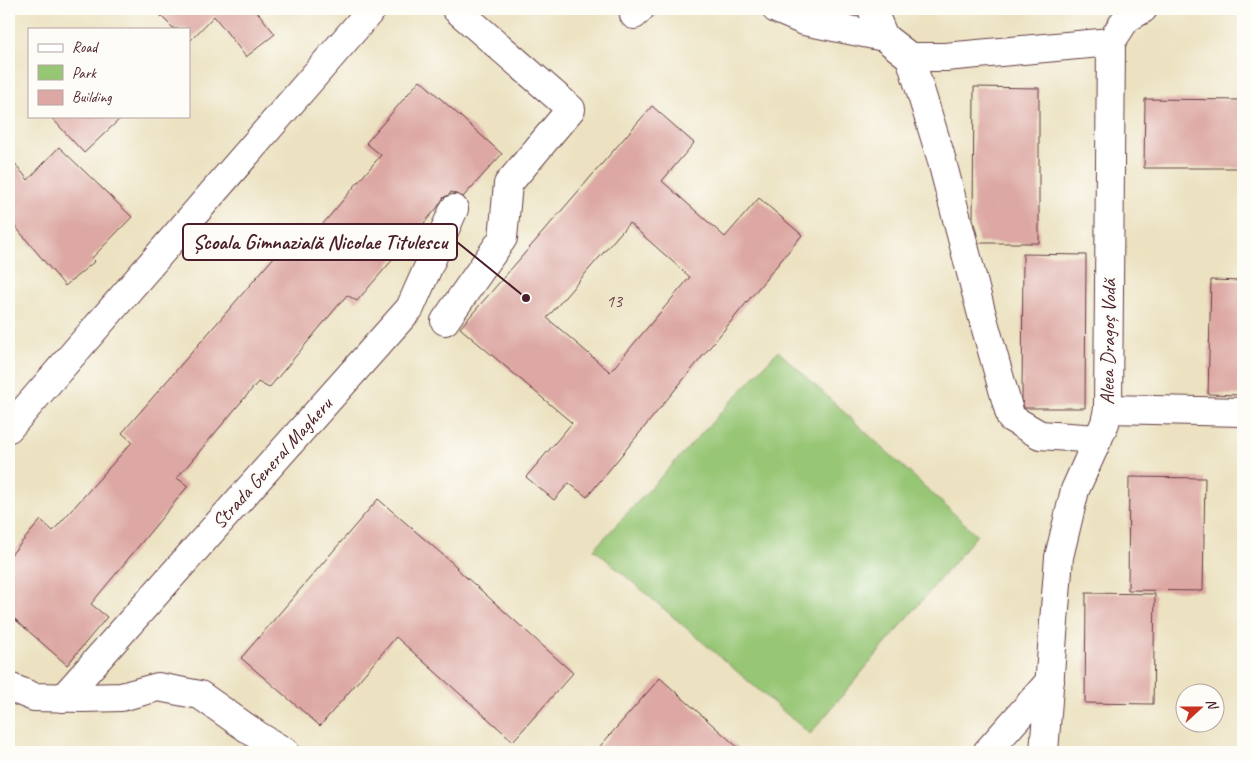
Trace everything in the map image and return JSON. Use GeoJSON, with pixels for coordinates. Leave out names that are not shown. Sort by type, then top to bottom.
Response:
{"type":"FeatureCollection","features":[{"type":"Feature","properties":{"kind":"street"},"geometry":{"type":"LineString","coordinates":[[9,428],[372,9]]}},
{"type":"Feature","properties":{"kind":"street"},"geometry":{"type":"LineString","coordinates":[[445,321],[503,238],[508,184],[571,109],[456,9]]}},
{"type":"Feature","properties":{"kind":"street"},"geometry":{"type":"LineString","coordinates":[[776,9],[804,21],[884,37],[910,57],[940,154],[1011,418],[1040,435],[1098,439]]}},
{"type":"Feature","properties":{"kind":"street"},"geometry":{"type":"LineString","coordinates":[[872,9],[884,37]]}},
{"type":"Feature","properties":{"kind":"street"},"geometry":{"type":"LineString","coordinates":[[910,57],[944,57],[1111,42],[1126,19],[1143,9]]}},
{"type":"Feature","properties":{"kind":"street","name":"Aleea Dragoș Vodă"},"geometry":{"type":"LineString","coordinates":[[1044,752],[1059,557],[1074,490],[1105,423],[1108,409],[1111,42]]}},
{"type":"Feature","properties":{"kind":"street","name":"Strada General Magheru"},"geometry":{"type":"LineString","coordinates":[[63,698],[410,308],[454,209]]}},
{"type":"Feature","properties":{"kind":"street"},"geometry":{"type":"LineString","coordinates":[[1108,409],[1243,412]]}},
{"type":"Feature","properties":{"kind":"street"},"geometry":{"type":"LineString","coordinates":[[987,752],[1050,681]]}},
{"type":"Feature","properties":{"kind":"street"},"geometry":{"type":"LineString","coordinates":[[9,687],[34,697],[121,697],[158,687],[200,695],[285,752]]}},
{"type":"Feature","properties":{"kind":"green space"},"geometry":{"type":"Polygon","coordinates":[[[778,351],[977,535],[810,734],[594,549],[778,351]]]}},
{"type":"Feature","properties":{"kind":"building"},"geometry":{"type":"Polygon","coordinates":[[[154,9],[255,9],[275,34],[246,57],[214,16],[190,41],[190,28],[173,28],[154,9]]]}},
{"type":"Feature","properties":{"kind":"building"},"geometry":{"type":"Polygon","coordinates":[[[420,80],[502,154],[463,197],[451,192],[444,197],[437,208],[357,301],[347,295],[269,388],[258,382],[177,478],[188,486],[91,604],[107,617],[67,665],[9,614],[9,557],[41,520],[53,531],[132,442],[122,433],[288,241],[300,251],[381,155],[366,143],[420,80]]]}},
{"type":"Feature","properties":{"kind":"building"},"geometry":{"type":"Polygon","coordinates":[[[974,87],[1039,88],[1039,243],[979,243],[973,219],[974,87]]]}},
{"type":"Feature","properties":{"kind":"building"},"geometry":{"type":"Polygon","coordinates":[[[1145,99],[1243,100],[1243,168],[1144,168],[1145,99]]]}},
{"type":"Feature","properties":{"kind":"building"},"geometry":{"type":"Polygon","coordinates":[[[652,106],[694,143],[662,181],[725,237],[759,198],[802,235],[587,497],[569,483],[554,500],[526,477],[572,423],[460,328],[652,106]],[[629,223],[547,318],[610,372],[690,277],[629,223]]]}},
{"type":"Feature","properties":{"kind":"building"},"geometry":{"type":"Polygon","coordinates":[[[52,118],[121,118],[84,153],[52,118]]]}},
{"type":"Feature","properties":{"kind":"building"},"geometry":{"type":"Polygon","coordinates":[[[59,147],[132,217],[92,258],[95,261],[65,286],[9,219],[9,156],[28,180],[59,147]]]}},
{"type":"Feature","properties":{"kind":"building"},"geometry":{"type":"Polygon","coordinates":[[[1023,254],[1086,255],[1085,408],[1024,408],[1022,399],[1023,254]]]}},
{"type":"Feature","properties":{"kind":"building"},"geometry":{"type":"Polygon","coordinates":[[[1211,280],[1243,281],[1243,395],[1208,394],[1211,280]]]}},
{"type":"Feature","properties":{"kind":"building"},"geometry":{"type":"Polygon","coordinates":[[[1129,477],[1205,478],[1203,591],[1128,590],[1129,477]]]}},
{"type":"Feature","properties":{"kind":"building"},"geometry":{"type":"Polygon","coordinates":[[[378,499],[457,567],[573,673],[513,741],[396,637],[320,726],[241,658],[378,499]]]}},
{"type":"Feature","properties":{"kind":"building"},"geometry":{"type":"Polygon","coordinates":[[[1086,593],[1155,594],[1153,704],[1085,703],[1086,593]]]}},
{"type":"Feature","properties":{"kind":"building"},"geometry":{"type":"Polygon","coordinates":[[[660,678],[743,752],[595,752],[660,678]]]}},
{"type":"Feature","properties":{"kind":"place","name":"Școala Gimnazială Nicolae Titulescu"},"geometry":{"type":"Point","coordinates":[526,298]}}]}
